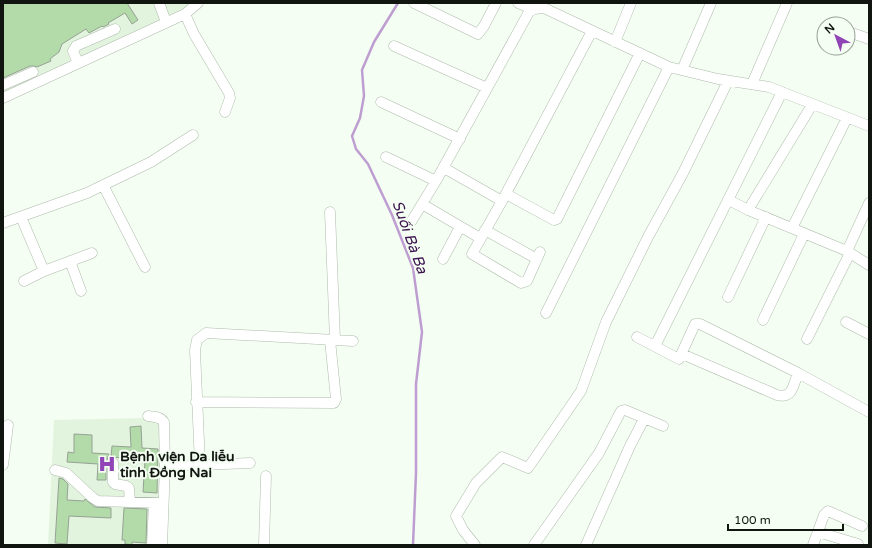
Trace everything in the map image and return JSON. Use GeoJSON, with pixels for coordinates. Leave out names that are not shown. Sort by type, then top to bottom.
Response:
{"type":"FeatureCollection","features":[{"type":"Feature","properties":{"kind":"street"},"geometry":{"type":"LineString","coordinates":[[3,98],[185,14],[198,3]]}},
{"type":"Feature","properties":{"kind":"street"},"geometry":{"type":"LineString","coordinates":[[414,3],[478,34],[496,3]]}},
{"type":"Feature","properties":{"kind":"street"},"geometry":{"type":"LineString","coordinates":[[518,3],[532,9]]}},
{"type":"Feature","properties":{"kind":"street"},"geometry":{"type":"LineString","coordinates":[[615,42],[632,3]]}},
{"type":"Feature","properties":{"kind":"street"},"geometry":{"type":"LineString","coordinates":[[682,70],[712,3]]}},
{"type":"Feature","properties":{"kind":"street"},"geometry":{"type":"LineString","coordinates":[[752,84],[787,3]]}},
{"type":"Feature","properties":{"kind":"street"},"geometry":{"type":"LineString","coordinates":[[162,4],[166,22]]}},
{"type":"Feature","properties":{"kind":"street"},"geometry":{"type":"LineString","coordinates":[[411,222],[444,168],[529,12],[532,9],[545,5],[592,31],[640,52],[669,67],[728,81],[769,87],[869,126]]}},
{"type":"Feature","properties":{"kind":"street"},"geometry":{"type":"LineString","coordinates":[[185,14],[194,34],[229,93],[230,98],[225,112]]}},
{"type":"Feature","properties":{"kind":"street"},"geometry":{"type":"LineString","coordinates":[[78,63],[73,51],[76,46],[115,29]]}},
{"type":"Feature","properties":{"kind":"street"},"geometry":{"type":"LineString","coordinates":[[422,204],[460,227],[483,234],[539,255],[527,281],[521,283],[472,256],[472,252],[483,234],[504,198],[592,31]]}},
{"type":"Feature","properties":{"kind":"street"},"geometry":{"type":"LineString","coordinates":[[856,34],[869,38]]}},
{"type":"Feature","properties":{"kind":"street"},"geometry":{"type":"LineString","coordinates":[[394,46],[487,88]]}},
{"type":"Feature","properties":{"kind":"street"},"geometry":{"type":"LineString","coordinates":[[444,168],[504,198],[554,220],[557,219],[640,52]]}},
{"type":"Feature","properties":{"kind":"street"},"geometry":{"type":"LineString","coordinates":[[546,313],[669,67]]}},
{"type":"Feature","properties":{"kind":"street"},"geometry":{"type":"LineString","coordinates":[[3,85],[33,72]]}},
{"type":"Feature","properties":{"kind":"street"},"geometry":{"type":"LineString","coordinates":[[475,545],[462,530],[456,516],[462,504],[476,483],[502,456],[528,468],[581,391],[606,322],[648,237],[683,173],[728,81]]}},
{"type":"Feature","properties":{"kind":"street"},"geometry":{"type":"LineString","coordinates":[[655,346],[782,92]]}},
{"type":"Feature","properties":{"kind":"street"},"geometry":{"type":"LineString","coordinates":[[381,102],[460,139]]}},
{"type":"Feature","properties":{"kind":"street"},"geometry":{"type":"LineString","coordinates":[[748,210],[812,105]]}},
{"type":"Feature","properties":{"kind":"street"},"geometry":{"type":"LineString","coordinates":[[792,228],[847,118]]}},
{"type":"Feature","properties":{"kind":"street"},"geometry":{"type":"LineString","coordinates":[[3,223],[87,193],[151,162],[193,136]]}},
{"type":"Feature","properties":{"kind":"street"},"geometry":{"type":"LineString","coordinates":[[386,157],[436,181]]}},
{"type":"Feature","properties":{"kind":"street"},"geometry":{"type":"LineString","coordinates":[[103,185],[145,267]]}},
{"type":"Feature","properties":{"kind":"street"},"geometry":{"type":"LineString","coordinates":[[729,200],[748,210],[849,252],[869,265]]}},
{"type":"Feature","properties":{"kind":"street"},"geometry":{"type":"LineString","coordinates":[[807,340],[849,252],[869,203]]}},
{"type":"Feature","properties":{"kind":"street"},"geometry":{"type":"LineString","coordinates":[[196,402],[334,403],[336,400],[332,340],[330,212]]}},
{"type":"Feature","properties":{"kind":"street"},"geometry":{"type":"LineString","coordinates":[[21,217],[44,271]]}},
{"type":"Feature","properties":{"kind":"street"},"geometry":{"type":"LineString","coordinates":[[728,296],[766,217]]}},
{"type":"Feature","properties":{"kind":"street"},"geometry":{"type":"LineString","coordinates":[[443,259],[460,227]]}},
{"type":"Feature","properties":{"kind":"street"},"geometry":{"type":"LineString","coordinates":[[763,320],[804,234]]}},
{"type":"Feature","properties":{"kind":"street"},"geometry":{"type":"LineString","coordinates":[[24,281],[44,271],[92,252]]}},
{"type":"Feature","properties":{"kind":"street"},"geometry":{"type":"LineString","coordinates":[[70,261],[81,291]]}},
{"type":"Feature","properties":{"kind":"street"},"geometry":{"type":"LineString","coordinates":[[846,322],[869,334]]}},
{"type":"Feature","properties":{"kind":"street"},"geometry":{"type":"LineString","coordinates":[[637,337],[679,359],[695,324],[697,324],[798,373],[869,412]]}},
{"type":"Feature","properties":{"kind":"street"},"geometry":{"type":"LineString","coordinates":[[200,465],[196,402],[195,350],[197,340],[206,333],[353,341]]}},
{"type":"Feature","properties":{"kind":"street"},"geometry":{"type":"LineString","coordinates":[[682,354],[777,395],[783,396],[788,395],[791,391],[798,373]]}},
{"type":"Feature","properties":{"kind":"street"},"geometry":{"type":"LineString","coordinates":[[534,545],[599,453],[621,411],[625,410],[664,426]]}},
{"type":"Feature","properties":{"kind":"street"},"geometry":{"type":"LineString","coordinates":[[148,416],[157,417],[162,419],[164,422],[165,466],[152,545]]}},
{"type":"Feature","properties":{"kind":"street"},"geometry":{"type":"LineString","coordinates":[[586,545],[630,446],[644,419]]}},
{"type":"Feature","properties":{"kind":"street"},"geometry":{"type":"LineString","coordinates":[[3,465],[6,429]]}},
{"type":"Feature","properties":{"kind":"street"},"geometry":{"type":"LineString","coordinates":[[113,463],[113,482],[129,488],[130,502]]}},
{"type":"Feature","properties":{"kind":"street"},"geometry":{"type":"LineString","coordinates":[[165,466],[250,463]]}},
{"type":"Feature","properties":{"kind":"street"},"geometry":{"type":"LineString","coordinates":[[55,470],[66,472],[98,501],[159,503]]}},
{"type":"Feature","properties":{"kind":"street"},"geometry":{"type":"LineString","coordinates":[[264,545],[266,476]]}},
{"type":"Feature","properties":{"kind":"street"},"geometry":{"type":"LineString","coordinates":[[159,503],[162,545]]}},
{"type":"Feature","properties":{"kind":"street"},"geometry":{"type":"LineString","coordinates":[[814,545],[824,514],[828,511],[862,526]]}},
{"type":"Feature","properties":{"kind":"street"},"geometry":{"type":"LineString","coordinates":[[818,532],[858,544]]}},
{"type":"Feature","properties":{"kind":"shaded area"},"geometry":{"type":"Polygon","coordinates":[[[3,3],[195,3],[184,12],[3,96],[3,3]]]}},
{"type":"Feature","properties":{"kind":"shaded area","name":"Bệnh viện Da liễu tỉnh Đồng Nai"},"geometry":{"type":"Polygon","coordinates":[[[147,418],[161,420],[159,545],[48,545],[54,420],[147,418]]]}},
{"type":"Feature","properties":{"kind":"building"},"geometry":{"type":"Polygon","coordinates":[[[3,3],[127,3],[138,20],[132,24],[125,13],[108,23],[109,24],[89,33],[86,29],[62,44],[59,52],[50,59],[51,61],[37,67],[30,66],[3,78],[3,3]]]}},
{"type":"Feature","properties":{"kind":"building"},"geometry":{"type":"Polygon","coordinates":[[[141,426],[142,448],[158,449],[157,493],[143,492],[145,460],[111,457],[112,446],[131,447],[130,427],[141,426]]]}},
{"type":"Feature","properties":{"kind":"building"},"geometry":{"type":"Polygon","coordinates":[[[74,434],[92,435],[92,453],[109,454],[106,463],[106,480],[97,480],[98,464],[67,462],[68,452],[74,453],[74,434]]]}},
{"type":"Feature","properties":{"kind":"building"},"geometry":{"type":"Polygon","coordinates":[[[59,478],[63,479],[68,484],[67,500],[84,501],[85,499],[95,507],[111,508],[111,518],[69,516],[67,544],[55,543],[59,478]]]}},
{"type":"Feature","properties":{"kind":"building"},"geometry":{"type":"Polygon","coordinates":[[[124,508],[147,509],[146,543],[132,542],[132,545],[125,544],[125,540],[122,540],[124,508]]]}},
{"type":"Feature","properties":{"kind":"waterway","name":"Suối Bà Ba"},"geometry":{"type":"LineString","coordinates":[[398,3],[374,42],[362,70],[364,96],[360,118],[352,136],[356,149],[368,164],[392,215],[413,268],[422,332],[416,384],[416,473],[413,545]]}},
{"type":"Feature","properties":{"kind":"place","name":"Bệnh viện Da liễu tỉnh Đồng Nai"},"geometry":{"type":"Point","coordinates":[107,464]}}]}
